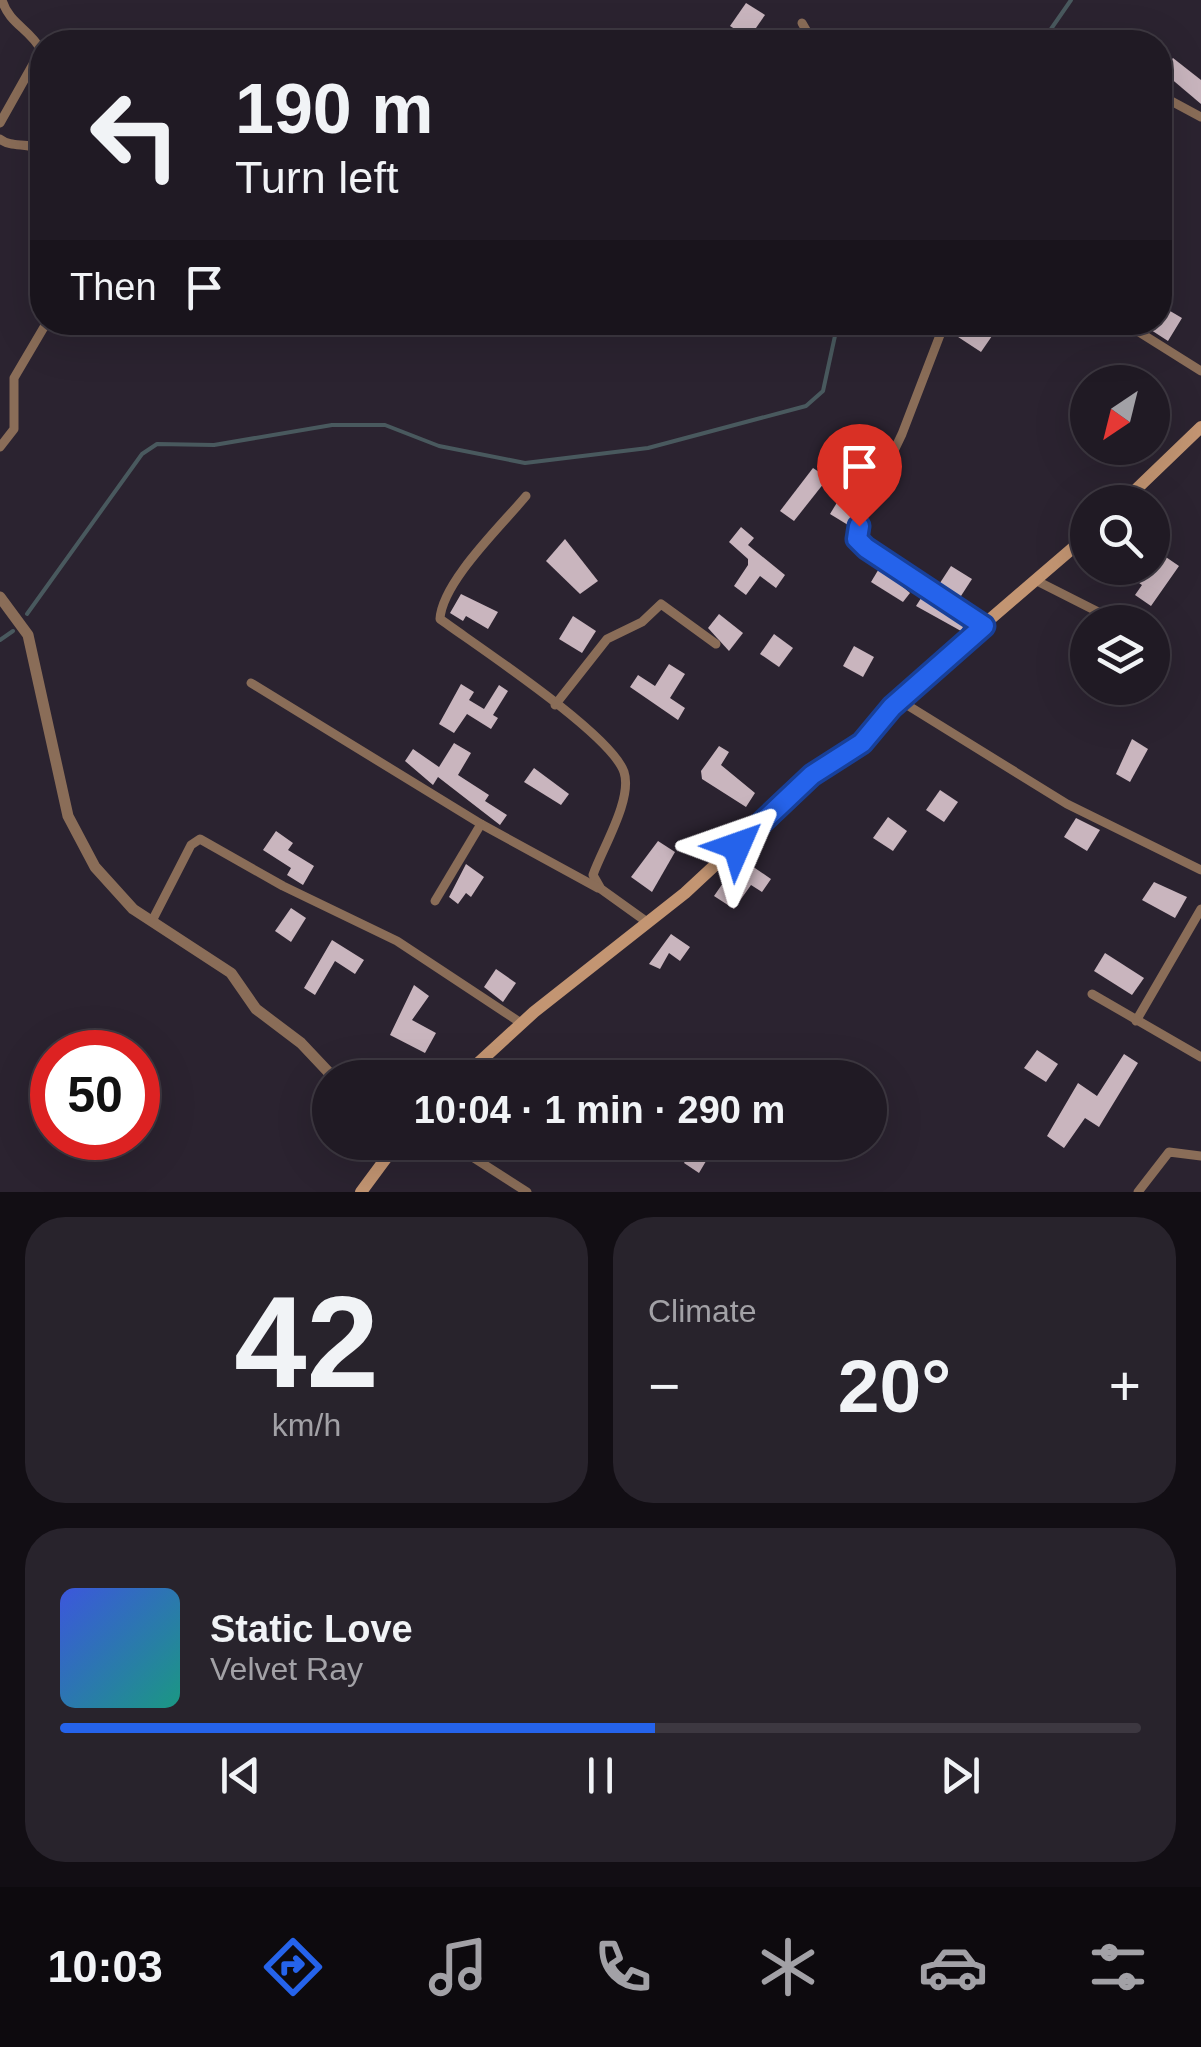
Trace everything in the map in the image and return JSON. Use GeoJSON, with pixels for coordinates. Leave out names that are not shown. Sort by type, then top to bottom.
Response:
{"type":"FeatureCollection","features":[{"type":"Feature","properties":{"kind":"main road"},"geometry":{"type":"LineString","coordinates":[[1141,485],[1201,427]]}},
{"type":"Feature","properties":{"kind":"main road"},"geometry":{"type":"LineString","coordinates":[[482,1060],[685,893],[812,775],[862,743],[899,700],[1070,551]]}},
{"type":"Feature","properties":{"kind":"main road"},"geometry":{"type":"LineString","coordinates":[[361,1192],[385,1160]]}},
{"type":"Feature","properties":{"kind":"street"},"geometry":{"type":"LineString","coordinates":[[2,0],[8,18],[30,35]]}},
{"type":"Feature","properties":{"kind":"street"},"geometry":{"type":"LineString","coordinates":[[802,23],[806,30]]}},
{"type":"Feature","properties":{"kind":"street"},"geometry":{"type":"LineString","coordinates":[[0,123],[30,75]]}},
{"type":"Feature","properties":{"kind":"street"},"geometry":{"type":"LineString","coordinates":[[1172,102],[1201,117]]}},
{"type":"Feature","properties":{"kind":"street"},"geometry":{"type":"LineString","coordinates":[[0,140],[7,144],[30,144]]}},
{"type":"Feature","properties":{"kind":"street"},"geometry":{"type":"LineString","coordinates":[[0,448],[14,429],[14,378],[39,335]]}},
{"type":"Feature","properties":{"kind":"street"},"geometry":{"type":"LineString","coordinates":[[941,335],[902,434],[855,532],[866,548],[984,626]]}},
{"type":"Feature","properties":{"kind":"street"},"geometry":{"type":"LineString","coordinates":[[1144,335],[1201,371]]}},
{"type":"Feature","properties":{"kind":"street"},"geometry":{"type":"LineString","coordinates":[[526,496],[452,587],[440,607],[440,619],[555,705],[612,754],[625,774],[616,824],[593,874],[600,890]]}},
{"type":"Feature","properties":{"kind":"street"},"geometry":{"type":"LineString","coordinates":[[1037,581],[1084,605]]}},
{"type":"Feature","properties":{"kind":"street"},"geometry":{"type":"LineString","coordinates":[[0,597],[28,635],[68,816],[95,867],[119,896],[231,973],[256,1010],[317,1060]]}},
{"type":"Feature","properties":{"kind":"street"},"geometry":{"type":"LineString","coordinates":[[555,705],[607,638],[642,622],[661,604],[716,644]]}},
{"type":"Feature","properties":{"kind":"street"},"geometry":{"type":"LineString","coordinates":[[251,683],[481,824],[600,890],[647,922]]}},
{"type":"Feature","properties":{"kind":"street"},"geometry":{"type":"LineString","coordinates":[[899,700],[1068,804],[1201,870]]}},
{"type":"Feature","properties":{"kind":"street"},"geometry":{"type":"LineString","coordinates":[[436,901],[481,824]]}},
{"type":"Feature","properties":{"kind":"street"},"geometry":{"type":"LineString","coordinates":[[152,921],[191,845],[200,839],[283,886],[396,941],[522,1023]]}},
{"type":"Feature","properties":{"kind":"street"},"geometry":{"type":"LineString","coordinates":[[1136,1021],[1201,908]]}},
{"type":"Feature","properties":{"kind":"street"},"geometry":{"type":"LineString","coordinates":[[1092,994],[1201,1057]]}},
{"type":"Feature","properties":{"kind":"street"},"geometry":{"type":"LineString","coordinates":[[1138,1192],[1165,1154],[1173,1150],[1201,1156]]}},
{"type":"Feature","properties":{"kind":"street"},"geometry":{"type":"LineString","coordinates":[[478,1160],[527,1192]]}},
{"type":"Feature","properties":{"kind":"building"},"geometry":{"type":"Polygon","coordinates":[[[746,3],[765,15],[755,30],[730,26],[746,3]]]}},
{"type":"Feature","properties":{"kind":"building"},"geometry":{"type":"Polygon","coordinates":[[[1172,59],[1201,80],[1201,104],[1172,79],[1172,59]]]}},
{"type":"Feature","properties":{"kind":"building"},"geometry":{"type":"Polygon","coordinates":[[[1172,312],[1182,318],[1172,334],[1172,312]]]}},
{"type":"Feature","properties":{"kind":"building"},"geometry":{"type":"Polygon","coordinates":[[[955,335],[991,335],[981,352],[955,335]]]}},
{"type":"Feature","properties":{"kind":"building"},"geometry":{"type":"Polygon","coordinates":[[[813,468],[828,478],[794,521],[780,511],[813,468]]]}},
{"type":"Feature","properties":{"kind":"building"},"geometry":{"type":"Polygon","coordinates":[[[844,491],[861,501],[848,525],[830,514],[844,491]]]}},
{"type":"Feature","properties":{"kind":"building"},"geometry":{"type":"Polygon","coordinates":[[[741,527],[754,538],[748,545],[785,575],[776,588],[760,576],[746,595],[734,586],[748,565],[748,559],[729,542],[741,527]]]}},
{"type":"Feature","properties":{"kind":"building"},"geometry":{"type":"Polygon","coordinates":[[[565,539],[598,581],[580,594],[546,561],[565,539]]]}},
{"type":"Feature","properties":{"kind":"building"},"geometry":{"type":"Polygon","coordinates":[[[1170,560],[1179,566],[1170,579],[1170,560]]]}},
{"type":"Feature","properties":{"kind":"building"},"geometry":{"type":"Polygon","coordinates":[[[951,566],[972,579],[959,599],[938,586],[951,566]]]}},
{"type":"Feature","properties":{"kind":"building"},"geometry":{"type":"Polygon","coordinates":[[[880,567],[910,593],[903,602],[871,582],[880,567]]]}},
{"type":"Feature","properties":{"kind":"building"},"geometry":{"type":"Polygon","coordinates":[[[1142,585],[1166,585],[1152,605],[1135,595],[1142,585]]]}},
{"type":"Feature","properties":{"kind":"building"},"geometry":{"type":"Polygon","coordinates":[[[461,594],[498,612],[488,629],[466,616],[463,621],[450,613],[461,594]]]}},
{"type":"Feature","properties":{"kind":"building"},"geometry":{"type":"Polygon","coordinates":[[[923,595],[965,623],[961,631],[916,606],[923,595]]]}},
{"type":"Feature","properties":{"kind":"building"},"geometry":{"type":"Polygon","coordinates":[[[719,614],[743,633],[729,651],[708,628],[719,614]]]}},
{"type":"Feature","properties":{"kind":"building"},"geometry":{"type":"Polygon","coordinates":[[[573,616],[596,631],[582,653],[559,639],[573,616]]]}},
{"type":"Feature","properties":{"kind":"building"},"geometry":{"type":"Polygon","coordinates":[[[774,634],[793,648],[779,667],[760,654],[774,634]]]}},
{"type":"Feature","properties":{"kind":"building"},"geometry":{"type":"Polygon","coordinates":[[[854,646],[874,657],[863,677],[843,666],[854,646]]]}},
{"type":"Feature","properties":{"kind":"building"},"geometry":{"type":"Polygon","coordinates":[[[669,664],[685,674],[670,698],[685,708],[678,720],[630,687],[638,675],[655,686],[669,664]]]}},
{"type":"Feature","properties":{"kind":"building"},"geometry":{"type":"Polygon","coordinates":[[[461,684],[474,692],[469,700],[484,709],[499,685],[508,691],[493,715],[498,718],[491,729],[467,714],[454,733],[439,724],[461,684]]]}},
{"type":"Feature","properties":{"kind":"building"},"geometry":{"type":"Polygon","coordinates":[[[1132,739],[1148,749],[1130,782],[1116,774],[1132,739]]]}},
{"type":"Feature","properties":{"kind":"building"},"geometry":{"type":"Polygon","coordinates":[[[454,743],[471,753],[458,775],[489,795],[485,801],[507,815],[500,825],[438,777],[433,785],[405,761],[413,749],[439,767],[454,743]]]}},
{"type":"Feature","properties":{"kind":"building"},"geometry":{"type":"Polygon","coordinates":[[[719,746],[729,752],[721,765],[755,793],[746,807],[702,779],[701,771],[719,746]]]}},
{"type":"Feature","properties":{"kind":"building"},"geometry":{"type":"Polygon","coordinates":[[[534,768],[569,794],[561,805],[524,782],[534,768]]]}},
{"type":"Feature","properties":{"kind":"building"},"geometry":{"type":"Polygon","coordinates":[[[940,790],[958,802],[944,822],[926,810],[940,790]]]}},
{"type":"Feature","properties":{"kind":"building"},"geometry":{"type":"Polygon","coordinates":[[[888,817],[907,831],[893,851],[873,838],[888,817]]]}},
{"type":"Feature","properties":{"kind":"building"},"geometry":{"type":"Polygon","coordinates":[[[1076,818],[1100,830],[1087,851],[1064,837],[1076,818]]]}},
{"type":"Feature","properties":{"kind":"building"},"geometry":{"type":"Polygon","coordinates":[[[276,831],[293,843],[288,850],[314,866],[303,885],[287,875],[291,868],[263,850],[276,831]]]}},
{"type":"Feature","properties":{"kind":"building"},"geometry":{"type":"Polygon","coordinates":[[[658,841],[675,852],[652,892],[631,877],[658,841]]]}},
{"type":"Feature","properties":{"kind":"building"},"geometry":{"type":"Polygon","coordinates":[[[466,864],[484,877],[471,897],[466,893],[458,904],[449,897],[466,864]]]}},
{"type":"Feature","properties":{"kind":"building"},"geometry":{"type":"Polygon","coordinates":[[[752,866],[771,879],[762,892],[751,885],[734,909],[714,896],[723,883],[734,891],[752,866]]]}},
{"type":"Feature","properties":{"kind":"building"},"geometry":{"type":"Polygon","coordinates":[[[1154,882],[1187,897],[1175,918],[1142,900],[1154,882]]]}},
{"type":"Feature","properties":{"kind":"building"},"geometry":{"type":"Polygon","coordinates":[[[291,908],[306,918],[291,942],[275,931],[291,908]]]}},
{"type":"Feature","properties":{"kind":"building"},"geometry":{"type":"Polygon","coordinates":[[[671,934],[690,947],[680,961],[669,953],[660,969],[649,964],[671,934]]]}},
{"type":"Feature","properties":{"kind":"building"},"geometry":{"type":"Polygon","coordinates":[[[332,940],[364,960],[355,974],[335,961],[315,995],[304,988],[332,940]]]}},
{"type":"Feature","properties":{"kind":"building"},"geometry":{"type":"Polygon","coordinates":[[[1105,953],[1144,978],[1132,995],[1094,971],[1105,953]]]}},
{"type":"Feature","properties":{"kind":"building"},"geometry":{"type":"Polygon","coordinates":[[[496,969],[516,983],[503,1002],[484,987],[496,969]]]}},
{"type":"Feature","properties":{"kind":"building"},"geometry":{"type":"Polygon","coordinates":[[[414,985],[429,996],[412,1020],[436,1033],[425,1053],[390,1035],[414,985]]]}},
{"type":"Feature","properties":{"kind":"building"},"geometry":{"type":"Polygon","coordinates":[[[1037,1050],[1058,1064],[1046,1082],[1024,1068],[1037,1050]]]}},
{"type":"Feature","properties":{"kind":"building"},"geometry":{"type":"Polygon","coordinates":[[[1124,1054],[1138,1063],[1099,1127],[1085,1118],[1064,1148],[1047,1136],[1078,1083],[1097,1096],[1124,1054]]]}},
{"type":"Feature","properties":{"kind":"building"},"geometry":{"type":"Polygon","coordinates":[[[686,1160],[707,1160],[699,1173],[684,1163],[686,1160]]]}},
{"type":"Feature","properties":{"kind":"waterway"},"geometry":{"type":"LineString","coordinates":[[1050,30],[1071,0]]}},
{"type":"Feature","properties":{"kind":"waterway"},"geometry":{"type":"LineString","coordinates":[[27,614],[142,454],[157,444],[214,445],[332,425],[385,425],[439,446],[525,463],[648,448],[806,406],[823,391],[835,335]]}},
{"type":"Feature","properties":{"kind":"waterway"},"geometry":{"type":"LineString","coordinates":[[0,640],[13,631]]}},
{"type":"Feature","properties":{"kind":"route"},"geometry":{"type":"LineString","coordinates":[[737,846],[812,775],[862,743],[892,707],[984,626],[866,548],[857,539],[855,532],[859,526]]}}]}
